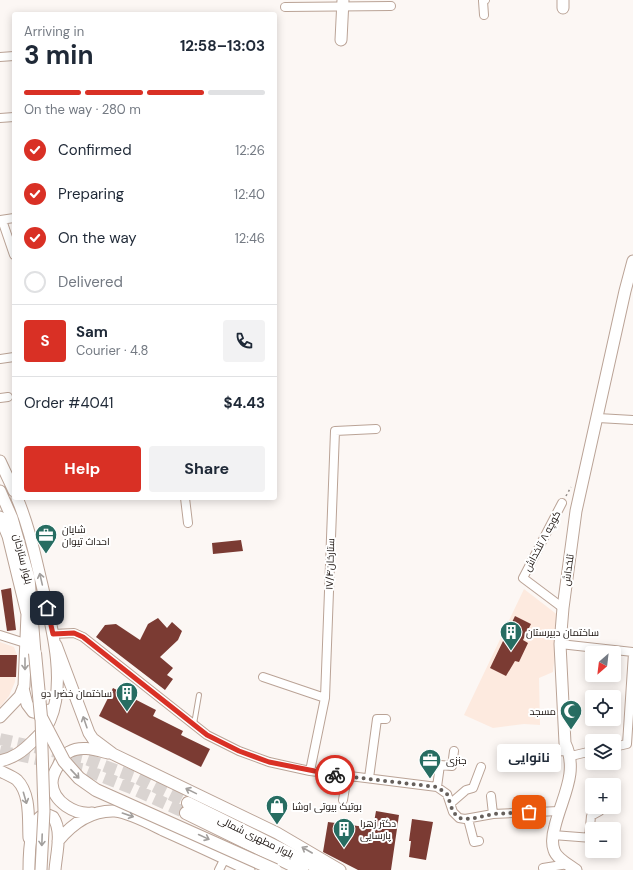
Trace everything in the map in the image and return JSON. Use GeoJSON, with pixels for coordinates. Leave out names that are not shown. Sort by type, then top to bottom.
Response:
{"type":"FeatureCollection","features":[{"type":"Feature","properties":{"kind":"main road"},"geometry":{"type":"LineString","coordinates":[[341,40],[342,3]]}},
{"type":"Feature","properties":{"kind":"main road","name":"تلخداش"},"geometry":{"type":"LineString","coordinates":[[572,867],[554,850],[553,834],[570,778],[570,753],[565,743],[560,644],[563,608],[576,511],[629,291],[633,261]]}},
{"type":"Feature","properties":{"kind":"main road"},"geometry":{"type":"LineString","coordinates":[[0,461],[11,475]]}},
{"type":"Feature","properties":{"kind":"main road","name":"بلوار ستارخان"},"geometry":{"type":"LineString","coordinates":[[0,491],[12,518],[29,578],[35,653]]}},
{"type":"Feature","properties":{"kind":"main road","name":"بلوار ستارخان"},"geometry":{"type":"LineString","coordinates":[[18,500],[27,526],[54,639]]}},
{"type":"Feature","properties":{"kind":"main road"},"geometry":{"type":"LineString","coordinates":[[0,517],[8,536],[27,614],[23,688],[27,704],[33,712],[42,714],[51,708],[55,697]]}},
{"type":"Feature","properties":{"kind":"main road"},"geometry":{"type":"LineString","coordinates":[[0,761],[21,753],[50,721],[58,676],[54,639]]}},
{"type":"Feature","properties":{"kind":"main road"},"geometry":{"type":"LineString","coordinates":[[54,639],[93,738],[113,754],[276,833],[340,870]]}},
{"type":"Feature","properties":{"kind":"main road"},"geometry":{"type":"LineString","coordinates":[[35,653],[41,717],[44,804],[41,870]]}},
{"type":"Feature","properties":{"kind":"main road"},"geometry":{"type":"LineString","coordinates":[[0,717],[16,700],[23,688]]}},
{"type":"Feature","properties":{"kind":"main road"},"geometry":{"type":"LineString","coordinates":[[41,717],[64,761],[88,785],[274,870]]}},
{"type":"Feature","properties":{"kind":"main road"},"geometry":{"type":"LineString","coordinates":[[29,843],[39,806],[63,757],[69,752],[90,749],[113,754]]}},
{"type":"Feature","properties":{"kind":"main road"},"geometry":{"type":"LineString","coordinates":[[0,771],[16,780],[23,790],[27,802],[29,870]]}},
{"type":"Feature","properties":{"kind":"main road"},"geometry":{"type":"LineString","coordinates":[[54,774],[53,790],[58,798],[69,809],[88,814],[116,811],[139,819],[249,870]]}},
{"type":"Feature","properties":{"kind":"main road","name":"بلوار مطهرى شمالى"},"geometry":{"type":"LineString","coordinates":[[302,870],[187,808],[323,870]]}},
{"type":"Feature","properties":{"kind":"main road"},"geometry":{"type":"LineString","coordinates":[[58,841],[68,828],[84,818],[106,812]]}},
{"type":"Feature","properties":{"kind":"main road"},"geometry":{"type":"LineString","coordinates":[[29,843],[36,823],[42,815],[46,814],[53,817],[55,820],[58,841],[55,870]]}},
{"type":"Feature","properties":{"kind":"street"},"geometry":{"type":"LineString","coordinates":[[484,15],[483,1],[485,0]]}},
{"type":"Feature","properties":{"kind":"street"},"geometry":{"type":"LineString","coordinates":[[285,7],[342,3],[391,6]]}},
{"type":"Feature","properties":{"kind":"street"},"geometry":{"type":"LineString","coordinates":[[0,57],[12,56]]}},
{"type":"Feature","properties":{"kind":"street"},"geometry":{"type":"LineString","coordinates":[[0,118],[12,117]]}},
{"type":"Feature","properties":{"kind":"street"},"geometry":{"type":"LineString","coordinates":[[12,218],[1,220],[12,250]]}},
{"type":"Feature","properties":{"kind":"street"},"geometry":{"type":"LineString","coordinates":[[0,359],[12,357]]}},
{"type":"Feature","properties":{"kind":"street"},"geometry":{"type":"LineString","coordinates":[[598,418],[633,420]]}},
{"type":"Feature","properties":{"kind":"street","name":"ستارخان۱۷/۴"},"geometry":{"type":"LineString","coordinates":[[310,771],[325,698],[335,431],[376,429]]}},
{"type":"Feature","properties":{"kind":"street"},"geometry":{"type":"LineString","coordinates":[[185,500],[188,523]]}},
{"type":"Feature","properties":{"kind":"street","name":"کوچه ۸ تلخداش"},"geometry":{"type":"LineString","coordinates":[[562,503],[523,578],[563,608]]}},
{"type":"Feature","properties":{"kind":"street"},"geometry":{"type":"LineString","coordinates":[[54,639],[74,633],[83,637],[207,735],[239,751],[269,762],[310,771],[437,787],[447,794],[453,812],[459,818],[468,819],[493,814],[559,811]]}},
{"type":"Feature","properties":{"kind":"street"},"geometry":{"type":"LineString","coordinates":[[0,636],[25,643]]}},
{"type":"Feature","properties":{"kind":"street"},"geometry":{"type":"LineString","coordinates":[[560,644],[633,652],[627,744],[621,745]]}},
{"type":"Feature","properties":{"kind":"street"},"geometry":{"type":"LineString","coordinates":[[263,677],[325,698]]}},
{"type":"Feature","properties":{"kind":"street"},"geometry":{"type":"LineString","coordinates":[[369,778],[376,719],[386,719]]}},
{"type":"Feature","properties":{"kind":"street"},"geometry":{"type":"LineString","coordinates":[[437,787],[440,765],[452,766],[454,751]]}},
{"type":"Feature","properties":{"kind":"street"},"geometry":{"type":"LineString","coordinates":[[544,752],[570,753],[585,752]]}},
{"type":"Feature","properties":{"kind":"street"},"geometry":{"type":"LineString","coordinates":[[451,803],[466,790],[473,788],[481,768]]}},
{"type":"Feature","properties":{"kind":"street"},"geometry":{"type":"LineString","coordinates":[[343,800],[347,776]]}},
{"type":"Feature","properties":{"kind":"street"},"geometry":{"type":"LineString","coordinates":[[491,796],[493,814]]}},
{"type":"Feature","properties":{"kind":"street"},"geometry":{"type":"LineString","coordinates":[[468,819],[474,842],[479,841]]}},
{"type":"Feature","properties":{"kind":"street"},"geometry":{"type":"LineString","coordinates":[[553,834],[585,837]]}},
{"type":"Feature","properties":{"kind":"street"},"geometry":{"type":"LineString","coordinates":[[219,870],[225,858]]}},
{"type":"Feature","properties":{"kind":"street"},"geometry":{"type":"LineString","coordinates":[[543,868],[572,867]]}},
{"type":"Feature","properties":{"kind":"lane"},"geometry":{"type":"LineString","coordinates":[[194,725],[199,695]]}},
{"type":"Feature","properties":{"kind":"shaded area"},"geometry":{"type":"Polygon","coordinates":[[[524,589],[559,616],[553,672],[539,678],[540,725],[524,724],[493,728],[464,715],[524,589]]]}},
{"type":"Feature","properties":{"kind":"shaded area"},"geometry":{"type":"Polygon","coordinates":[[[0,642],[14,647],[17,655],[15,682],[9,696],[0,707],[0,642]]]}},
{"type":"Feature","properties":{"kind":"building"},"geometry":{"type":"Polygon","coordinates":[[[241,540],[243,551],[213,554],[212,543],[241,540]]]}},
{"type":"Feature","properties":{"kind":"building"},"geometry":{"type":"Polygon","coordinates":[[[11,588],[16,630],[7,631],[1,590],[11,588]]]}},
{"type":"Feature","properties":{"kind":"building","name":"ساختمان دبیرستان"},"geometry":{"type":"Polygon","coordinates":[[[515,616],[531,624],[523,640],[528,643],[519,662],[515,661],[506,676],[490,668],[515,616]]]}},
{"type":"Feature","properties":{"kind":"building"},"geometry":{"type":"Polygon","coordinates":[[[158,618],[167,628],[172,622],[182,631],[178,640],[160,657],[173,668],[167,675],[173,679],[165,690],[96,637],[105,625],[116,624],[140,640],[148,624],[158,618]]]}},
{"type":"Feature","properties":{"kind":"building"},"geometry":{"type":"Polygon","coordinates":[[[0,655],[17,655],[16,677],[0,677],[0,655]]]}},
{"type":"Feature","properties":{"kind":"building"},"geometry":{"type":"Polygon","coordinates":[[[113,688],[156,710],[153,716],[183,731],[181,735],[210,749],[201,767],[99,716],[113,688]]]}},
{"type":"Feature","properties":{"kind":"building"},"geometry":{"type":"Polygon","coordinates":[[[376,811],[399,815],[391,870],[358,870],[323,852],[328,822],[373,828],[376,811]]]}},
{"type":"Feature","properties":{"kind":"building"},"geometry":{"type":"Polygon","coordinates":[[[412,819],[433,822],[426,860],[409,857],[411,841],[409,841],[412,819]]]}},
{"type":"Feature","properties":{"kind":"tunnel"},"geometry":{"type":"LineString","coordinates":[[0,739],[83,758],[137,778],[188,803]]}},
{"type":"Feature","properties":{"kind":"tunnel"},"geometry":{"type":"LineString","coordinates":[[0,751],[86,770],[131,788],[186,813]]}},
{"type":"Feature","properties":{"kind":"way so far"},"geometry":{"type":"LineString","coordinates":[[335,775],[437,787],[447,794],[453,812],[459,818],[470,819],[493,814],[529,812]]}},
{"type":"Feature","properties":{"kind":"place","name":"شایان احداث تیوان"},"geometry":{"type":"Point","coordinates":[46,554]}},
{"type":"Feature","properties":{"kind":"place","name":"ساختمان دبیرستان"},"geometry":{"type":"Point","coordinates":[511,652]}},
{"type":"Feature","properties":{"kind":"place","name":"ساختمان خضرا دو"},"geometry":{"type":"Point","coordinates":[127,712]}},
{"type":"Feature","properties":{"kind":"place","name":"مسجد"},"geometry":{"type":"Point","coordinates":[571,730]}},
{"type":"Feature","properties":{"kind":"place","name":"جنزی"},"geometry":{"type":"Point","coordinates":[430,780]}},
{"type":"Feature","properties":{"kind":"place","name":"نانوایی"},"geometry":{"type":"Point","coordinates":[529,812]}},
{"type":"Feature","properties":{"kind":"place","name":"بوتیک بیوتی اوشا"},"geometry":{"type":"Point","coordinates":[277,826]}},
{"type":"Feature","properties":{"kind":"place","name":"دکتر زهرا پارسایی"},"geometry":{"type":"Point","coordinates":[344,848]}},
{"type":"Feature","properties":{"kind":"route"},"geometry":{"type":"LineString","coordinates":[[47,608],[53,634],[74,633],[83,637],[207,735],[239,751],[269,762],[335,775]]}}]}
